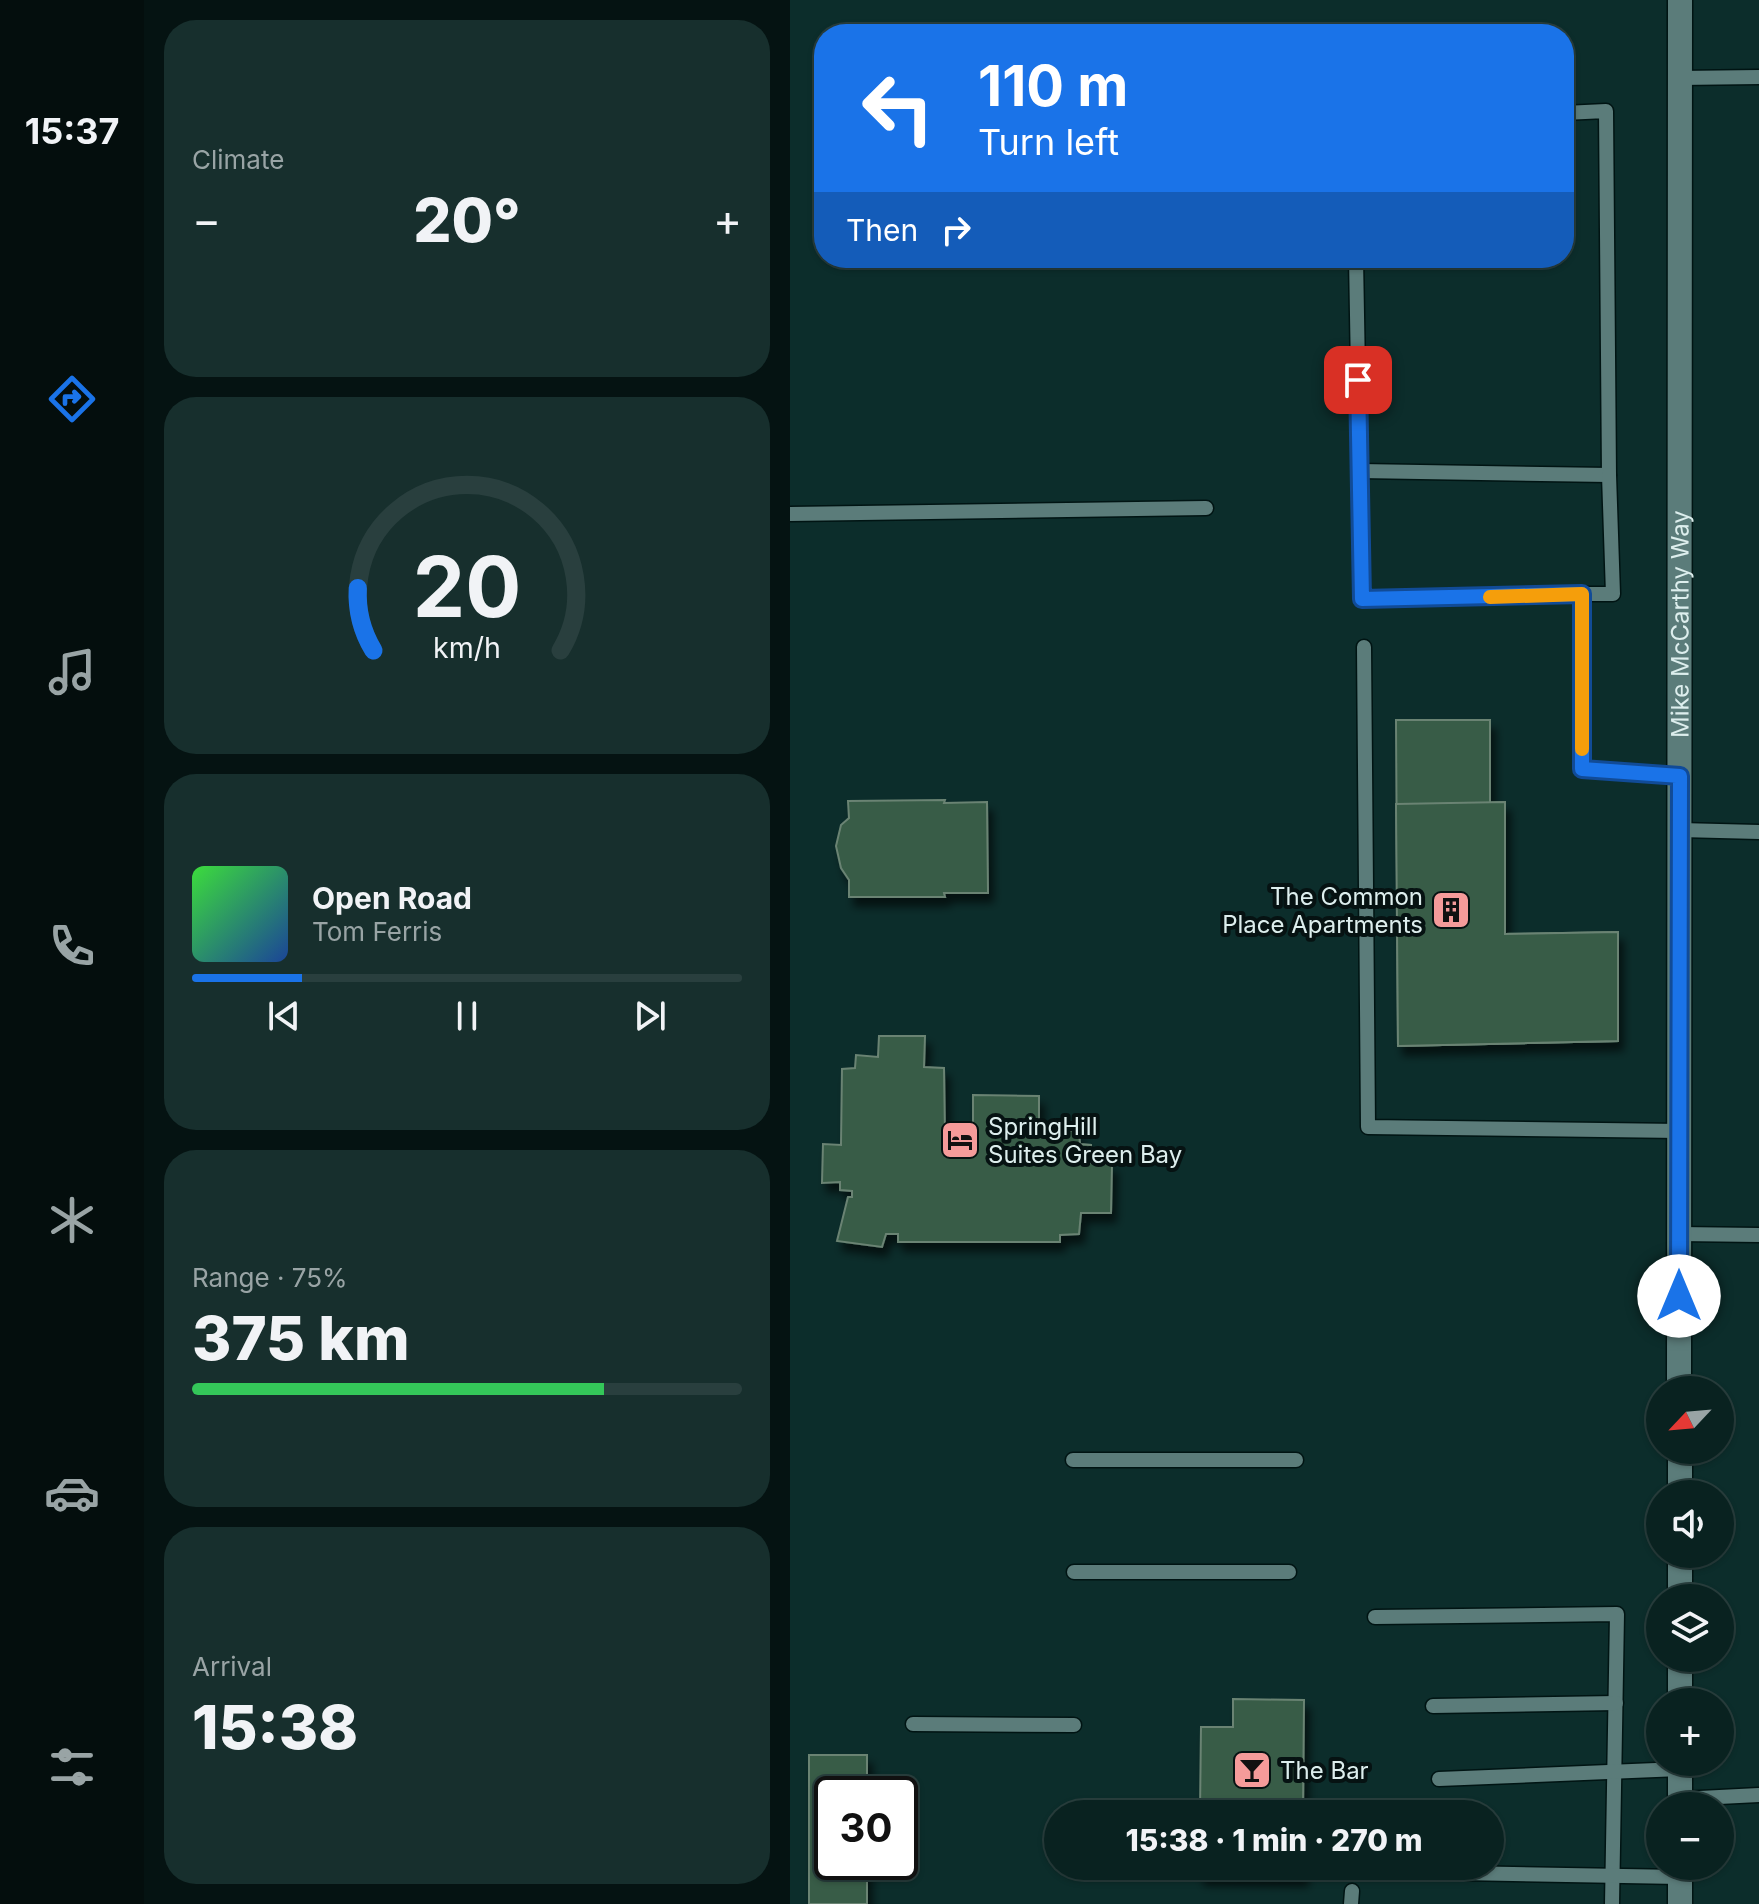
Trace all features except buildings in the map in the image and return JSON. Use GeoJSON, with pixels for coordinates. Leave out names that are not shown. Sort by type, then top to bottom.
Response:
{"type":"FeatureCollection","features":[{"type":"Feature","properties":{"kind":"street","name":"Mike McCarthy Way"},"geometry":{"type":"LineString","coordinates":[[1679,1376],[1680,0]]}},
{"type":"Feature","properties":{"kind":"street"},"geometry":{"type":"LineString","coordinates":[[1680,1880],[1680,1904]]}},
{"type":"Feature","properties":{"kind":"lane"},"geometry":{"type":"LineString","coordinates":[[1679,78],[1759,77]]}},
{"type":"Feature","properties":{"kind":"lane"},"geometry":{"type":"LineString","coordinates":[[1356,268],[1362,599],[1613,594],[1606,111],[1574,113]]}},
{"type":"Feature","properties":{"kind":"lane"},"geometry":{"type":"LineString","coordinates":[[1360,471],[1609,475]]}},
{"type":"Feature","properties":{"kind":"lane"},"geometry":{"type":"LineString","coordinates":[[790,514],[1206,508]]}},
{"type":"Feature","properties":{"kind":"lane"},"geometry":{"type":"LineString","coordinates":[[1582,594],[1582,769],[1680,776]]}},
{"type":"Feature","properties":{"kind":"lane"},"geometry":{"type":"LineString","coordinates":[[1364,647],[1368,1127],[1680,1131]]}},
{"type":"Feature","properties":{"kind":"lane"},"geometry":{"type":"LineString","coordinates":[[1680,830],[1759,832]]}},
{"type":"Feature","properties":{"kind":"lane"},"geometry":{"type":"LineString","coordinates":[[1679,1234],[1759,1235]]}},
{"type":"Feature","properties":{"kind":"lane"},"geometry":{"type":"LineString","coordinates":[[1073,1460],[1296,1460]]}},
{"type":"Feature","properties":{"kind":"lane"},"geometry":{"type":"LineString","coordinates":[[1074,1572],[1289,1572]]}},
{"type":"Feature","properties":{"kind":"lane"},"geometry":{"type":"LineString","coordinates":[[1375,1617],[1617,1614],[1612,1904]]}},
{"type":"Feature","properties":{"kind":"lane"},"geometry":{"type":"LineString","coordinates":[[1433,1706],[1616,1703]]}},
{"type":"Feature","properties":{"kind":"lane"},"geometry":{"type":"LineString","coordinates":[[913,1724],[1074,1725]]}},
{"type":"Feature","properties":{"kind":"lane"},"geometry":{"type":"LineString","coordinates":[[1439,1779],[1615,1774],[1646,1770]]}},
{"type":"Feature","properties":{"kind":"lane"},"geometry":{"type":"LineString","coordinates":[[1734,1797],[1759,1795]]}},
{"type":"Feature","properties":{"kind":"lane"},"geometry":{"type":"LineString","coordinates":[[1504,1874],[1646,1874]]}},
{"type":"Feature","properties":{"kind":"slow traffic"},"geometry":{"type":"LineString","coordinates":[[1490,597],[1582,594],[1582,749]]}},
{"type":"Feature","properties":{"kind":"place","name":"The Common Place Apartments"},"geometry":{"type":"Point","coordinates":[1451,910]}},
{"type":"Feature","properties":{"kind":"place","name":"SpringHill Suites Green Bay"},"geometry":{"type":"Point","coordinates":[960,1140]}},
{"type":"Feature","properties":{"kind":"place","name":"The Bar"},"geometry":{"type":"Point","coordinates":[1252,1770]}},
{"type":"Feature","properties":{"kind":"route"},"geometry":{"type":"LineString","coordinates":[[1358,380],[1362,599],[1582,594],[1582,769],[1680,776],[1679,1296]]}}]}
